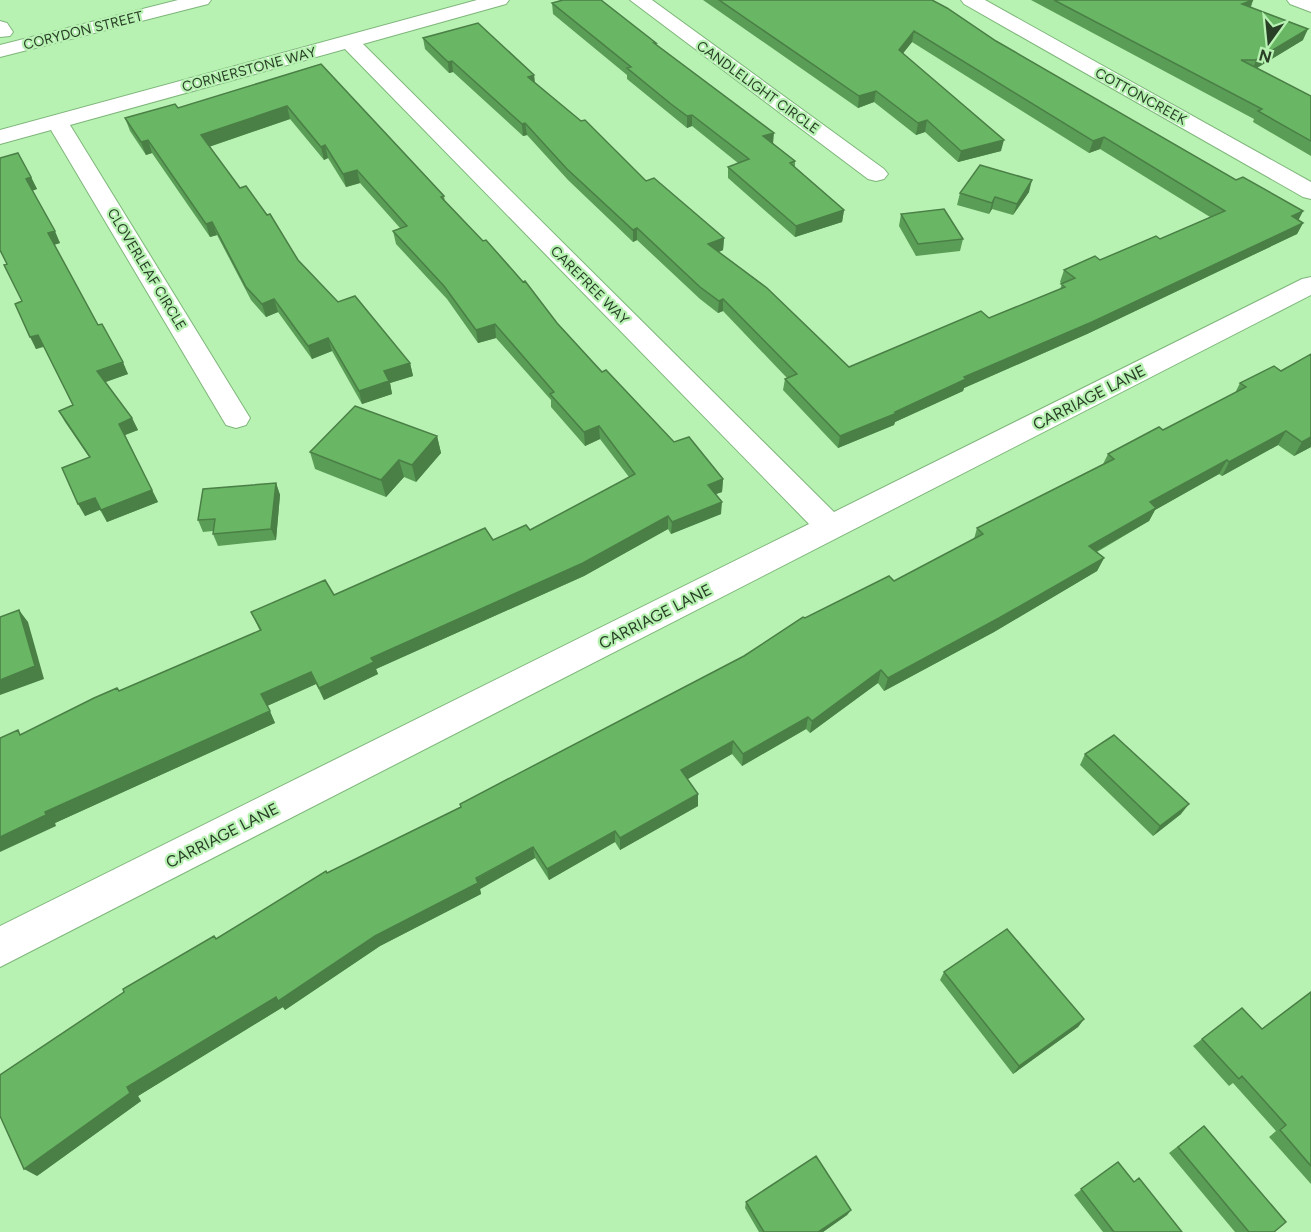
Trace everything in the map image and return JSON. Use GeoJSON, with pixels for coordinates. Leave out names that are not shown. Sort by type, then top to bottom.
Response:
{"type":"FeatureCollection","features":[{"type":"Feature","properties":{"kind":"street","name":"CORYDON STREET"},"geometry":{"type":"LineString","coordinates":[[1,36],[135,0]]}},
{"type":"Feature","properties":{"kind":"street","name":"CORYDON STREET"},"geometry":{"type":"LineString","coordinates":[[1,36],[201,0]]}},
{"type":"Feature","properties":{"kind":"street","name":"CORNERSTONE WAY"},"geometry":{"type":"LineString","coordinates":[[0,137],[499,0]]}},
{"type":"Feature","properties":{"kind":"street","name":"CANDLELIGHT CIRCLE"},"geometry":{"type":"LineString","coordinates":[[640,0],[876,174]]}},
{"type":"Feature","properties":{"kind":"street","name":"COTTONCREEK"},"geometry":{"type":"LineString","coordinates":[[971,0],[1311,192]]}},
{"type":"Feature","properties":{"kind":"street"},"geometry":{"type":"LineString","coordinates":[[1297,0],[1311,6]]}},
{"type":"Feature","properties":{"kind":"street","name":"CAREFREE WAY"},"geometry":{"type":"LineString","coordinates":[[350,42],[830,527]]}},
{"type":"Feature","properties":{"kind":"street","name":"CLOVERLEAF CIRCLE"},"geometry":{"type":"LineString","coordinates":[[57,121],[236,418]]}},
{"type":"Feature","properties":{"kind":"street","name":"CARRIAGE LANE"},"geometry":{"type":"LineString","coordinates":[[0,947],[1311,285]]}},
{"type":"Feature","properties":{"kind":"building"},"geometry":{"type":"Polygon","coordinates":[[[563,0],[601,0],[774,133],[763,136],[795,161],[790,163],[844,210],[796,226],[728,167],[749,159],[692,115],[687,116],[671,104],[627,68],[631,67],[552,3],[563,0]]]}},
{"type":"Feature","properties":{"kind":"building"},"geometry":{"type":"Polygon","coordinates":[[[719,0],[932,0],[996,41],[1236,180],[1243,177],[1303,211],[1292,216],[1303,223],[1092,322],[964,377],[966,379],[895,412],[897,413],[840,436],[785,379],[797,374],[723,299],[719,301],[700,287],[637,228],[633,230],[567,169],[525,123],[522,124],[423,38],[478,23],[534,75],[528,77],[581,121],[585,120],[646,181],[654,178],[724,238],[708,244],[767,288],[849,367],[981,311],[989,318],[1065,287],[1061,284],[1075,278],[1064,270],[1095,256],[1100,260],[1156,236],[1160,239],[1225,211],[1104,137],[1093,141],[914,31],[899,50],[1004,140],[961,151],[927,120],[918,123],[876,91],[859,96],[719,0]]]}},
{"type":"Feature","properties":{"kind":"building"},"geometry":{"type":"Polygon","coordinates":[[[1054,0],[1253,0],[1242,4],[1308,29],[1256,60],[1241,60],[1311,96],[1311,141],[1258,111],[1262,109],[1054,0]]]}},
{"type":"Feature","properties":{"kind":"building"},"geometry":{"type":"Polygon","coordinates":[[[321,64],[444,196],[441,197],[483,241],[486,240],[523,282],[525,281],[557,323],[602,372],[606,370],[674,442],[689,437],[723,479],[708,485],[722,502],[672,522],[668,516],[583,563],[371,658],[374,662],[319,688],[311,672],[261,694],[270,711],[45,812],[46,815],[0,837],[0,738],[18,730],[20,735],[94,698],[117,688],[119,691],[261,630],[251,612],[325,580],[334,595],[485,528],[493,540],[526,525],[530,530],[635,474],[599,426],[584,432],[550,394],[554,392],[495,324],[476,330],[444,286],[393,231],[407,226],[357,170],[343,174],[325,145],[321,147],[287,106],[201,135],[240,188],[246,186],[267,215],[270,214],[298,260],[338,302],[355,296],[410,363],[384,371],[389,381],[359,391],[328,338],[308,346],[274,299],[262,304],[246,287],[212,222],[206,224],[148,140],[141,142],[125,118],[175,104],[178,108],[321,64]]]}},
{"type":"Feature","properties":{"kind":"building"},"geometry":{"type":"Polygon","coordinates":[[[18,153],[31,177],[26,179],[55,231],[48,233],[98,325],[102,324],[123,362],[97,371],[132,418],[119,424],[152,490],[101,510],[95,498],[78,504],[62,468],[90,457],[59,411],[73,405],[38,335],[30,337],[15,304],[22,301],[4,265],[7,264],[0,250],[0,158],[18,153]]]}},
{"type":"Feature","properties":{"kind":"building"},"geometry":{"type":"Polygon","coordinates":[[[980,165],[1032,180],[1017,204],[995,197],[992,203],[960,193],[980,165]]]}},
{"type":"Feature","properties":{"kind":"building"},"geometry":{"type":"Polygon","coordinates":[[[944,209],[963,239],[918,244],[901,214],[944,209]]]}},
{"type":"Feature","properties":{"kind":"building"},"geometry":{"type":"Polygon","coordinates":[[[1311,354],[1311,437],[1302,442],[1286,431],[1229,462],[1227,460],[1150,502],[1156,508],[1089,546],[1104,558],[999,618],[888,678],[881,670],[812,721],[808,717],[743,754],[733,741],[681,770],[698,794],[620,838],[615,831],[547,869],[533,847],[476,878],[478,883],[375,936],[278,1001],[276,997],[127,1087],[130,1093],[24,1169],[0,1116],[0,1075],[124,992],[123,989],[214,936],[216,939],[326,871],[327,873],[461,807],[460,804],[744,656],[803,617],[889,576],[894,581],[983,534],[977,528],[1114,459],[1108,454],[1159,427],[1163,430],[1246,387],[1240,383],[1274,366],[1281,371],[1311,354]]]}},
{"type":"Feature","properties":{"kind":"building"},"geometry":{"type":"Polygon","coordinates":[[[355,406],[437,436],[412,465],[399,460],[381,480],[310,452],[355,406]]]}},
{"type":"Feature","properties":{"kind":"building"},"geometry":{"type":"Polygon","coordinates":[[[276,483],[271,529],[213,534],[215,519],[198,520],[203,489],[276,483]]]}},
{"type":"Feature","properties":{"kind":"building"},"geometry":{"type":"Polygon","coordinates":[[[19,610],[35,666],[0,680],[0,617],[19,610]]]}},
{"type":"Feature","properties":{"kind":"building"},"geometry":{"type":"Polygon","coordinates":[[[1114,735],[1189,804],[1160,826],[1085,754],[1114,735]]]}},
{"type":"Feature","properties":{"kind":"building"},"geometry":{"type":"Polygon","coordinates":[[[1007,929],[1084,1019],[1019,1066],[944,972],[1007,929]]]}},
{"type":"Feature","properties":{"kind":"building"},"geometry":{"type":"Polygon","coordinates":[[[1311,992],[1311,1166],[1280,1130],[1286,1125],[1242,1076],[1239,1079],[1202,1039],[1242,1008],[1262,1029],[1311,992]]]}},
{"type":"Feature","properties":{"kind":"building"},"geometry":{"type":"Polygon","coordinates":[[[1204,1126],[1286,1222],[1274,1232],[1249,1232],[1178,1147],[1204,1126]]]}},
{"type":"Feature","properties":{"kind":"building"},"geometry":{"type":"Polygon","coordinates":[[[816,1156],[851,1210],[818,1232],[764,1232],[746,1202],[816,1156]]]}},
{"type":"Feature","properties":{"kind":"building"},"geometry":{"type":"Polygon","coordinates":[[[1118,1162],[1134,1182],[1139,1178],[1182,1232],[1114,1232],[1081,1189],[1118,1162]]]}}]}
